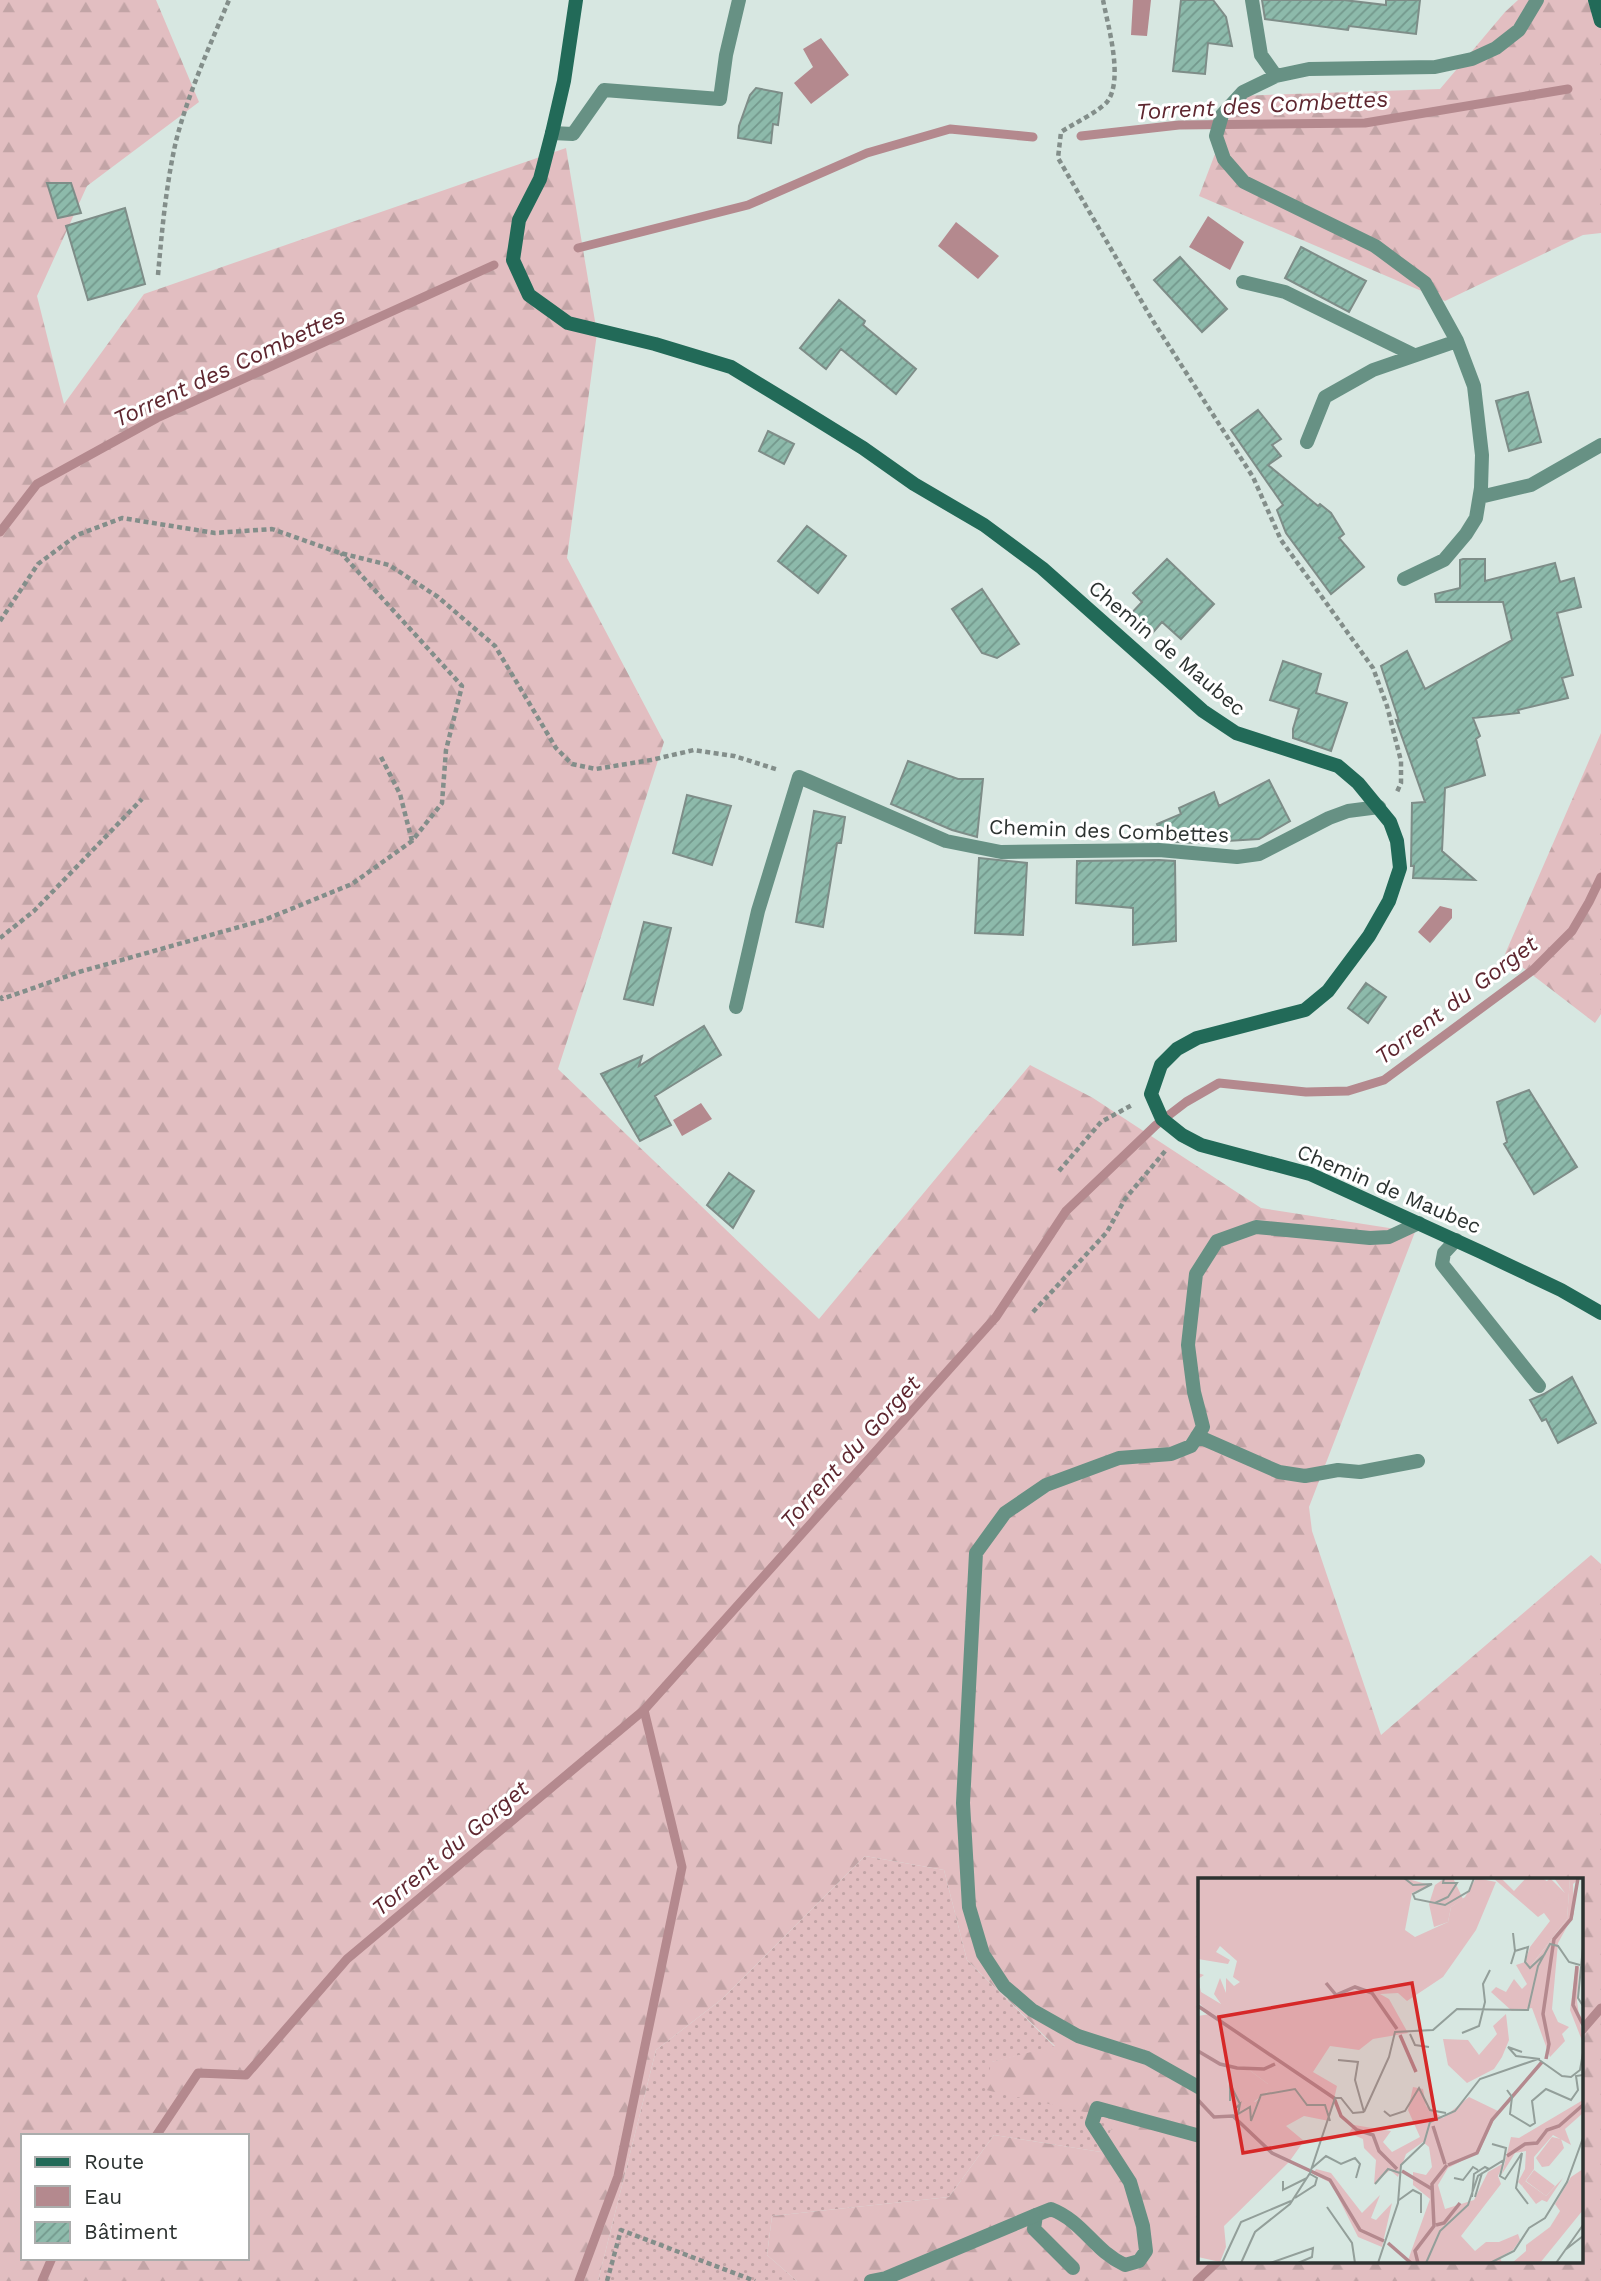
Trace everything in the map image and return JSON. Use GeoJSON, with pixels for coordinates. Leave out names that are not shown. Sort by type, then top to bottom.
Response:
{"type":"FeatureCollection","features":[{"type":"Feature","properties":{"kind":"street","name":"Chemin de Maubec"},"geometry":{"type":"LineString","coordinates":[[576,0],[564,82],[552,133],[540,178],[519,220],[513,260],[529,295],[568,323],[655,344],[731,367],[789,402],[863,448],[914,484],[994,532],[1042,568],[1203,711],[1236,733],[1338,766],[1358,783],[1390,822],[1397,841],[1400,868],[1389,901],[1369,936],[1328,991],[1305,1010],[1197,1038],[1177,1049],[1161,1065],[1151,1094],[1162,1119],[1182,1135],[1201,1144],[1310,1174],[1561,1290],[1601,1313]]}},
{"type":"Feature","properties":{"kind":"street"},"geometry":{"type":"LineString","coordinates":[[552,133],[573,134],[604,90],[720,99],[726,55],[739,0]]}},
{"type":"Feature","properties":{"kind":"street"},"geometry":{"type":"LineString","coordinates":[[1252,0],[1261,55],[1276,76]]}},
{"type":"Feature","properties":{"kind":"street"},"geometry":{"type":"LineString","coordinates":[[1404,579],[1444,560],[1476,518],[1482,455],[1475,386],[1457,341],[1425,283],[1375,246],[1244,182],[1224,159],[1216,136],[1222,115],[1243,92],[1276,76],[1309,69],[1435,67],[1472,59],[1496,48],[1519,30],[1538,0]]}},
{"type":"Feature","properties":{"kind":"street"},"geometry":{"type":"LineString","coordinates":[[1595,0],[1601,21]]}},
{"type":"Feature","properties":{"kind":"street"},"geometry":{"type":"LineString","coordinates":[[1243,282],[1285,292],[1415,355]]}},
{"type":"Feature","properties":{"kind":"street"},"geometry":{"type":"LineString","coordinates":[[1307,442],[1325,397],[1373,370],[1457,341]]}},
{"type":"Feature","properties":{"kind":"street"},"geometry":{"type":"LineString","coordinates":[[1480,497],[1531,485],[1601,445]]}},
{"type":"Feature","properties":{"kind":"street"},"geometry":{"type":"LineString","coordinates":[[736,1007],[758,911],[799,777]]}},
{"type":"Feature","properties":{"kind":"street","name":"Chemin des Combettes"},"geometry":{"type":"LineString","coordinates":[[799,777],[946,841],[1001,852],[1159,850],[1237,857],[1259,854],[1348,811],[1379,807]]}},
{"type":"Feature","properties":{"kind":"street"},"geometry":{"type":"LineString","coordinates":[[1198,2087],[1146,2058],[1078,2036],[1032,2010],[1004,1986],[983,1954],[969,1907],[964,1803],[976,1553],[1004,1513],[1046,1485],[1119,1458],[1171,1454],[1191,1446],[1203,1427],[1194,1392],[1188,1345],[1196,1274],[1217,1241],[1256,1227],[1370,1238],[1388,1237],[1419,1223]]}},
{"type":"Feature","properties":{"kind":"street"},"geometry":{"type":"LineString","coordinates":[[1456,1240],[1444,1253],[1442,1264],[1539,1386]]}},
{"type":"Feature","properties":{"kind":"street"},"geometry":{"type":"LineString","coordinates":[[1197,1436],[1279,1472],[1305,1476],[1338,1470],[1360,1472],[1418,1461]]}},
{"type":"Feature","properties":{"kind":"street"},"geometry":{"type":"LineString","coordinates":[[871,2281],[886,2278],[967,2246],[1051,2209],[1068,2216],[1109,2258],[1125,2265],[1139,2261],[1146,2251],[1143,2226],[1130,2182],[1092,2123],[1097,2108],[1198,2135]]}},
{"type":"Feature","properties":{"kind":"street"},"geometry":{"type":"LineString","coordinates":[[1035,2215],[1034,2229],[1073,2267]]}},
{"type":"Feature","properties":{"kind":"path"},"geometry":{"type":"LineString","coordinates":[[158,275],[165,200],[177,139],[229,0]]}},
{"type":"Feature","properties":{"kind":"path"},"geometry":{"type":"LineString","coordinates":[[1103,0],[1115,74],[1114,89],[1106,103],[1061,132],[1058,158],[1153,321],[1253,477],[1281,540],[1373,668],[1387,706],[1401,761],[1401,783],[1394,799],[1379,807]]}},
{"type":"Feature","properties":{"kind":"path"},"geometry":{"type":"LineString","coordinates":[[0,621],[38,564],[77,535],[122,518],[215,533],[272,529],[389,565],[438,597],[495,646],[556,748],[572,764],[596,769],[694,750],[734,756],[799,777]]}},
{"type":"Feature","properties":{"kind":"path"},"geometry":{"type":"LineString","coordinates":[[0,996],[2,999],[79,972],[264,920],[352,884],[412,842],[442,803],[446,750],[462,686],[340,552]]}},
{"type":"Feature","properties":{"kind":"path"},"geometry":{"type":"LineString","coordinates":[[381,757],[400,794],[412,842]]}},
{"type":"Feature","properties":{"kind":"path"},"geometry":{"type":"LineString","coordinates":[[0,937],[34,911],[142,799]]}},
{"type":"Feature","properties":{"kind":"path"},"geometry":{"type":"LineString","coordinates":[[1059,1171],[1101,1122],[1151,1094]]}},
{"type":"Feature","properties":{"kind":"path"},"geometry":{"type":"LineString","coordinates":[[1033,1312],[1107,1232],[1125,1199],[1154,1163],[1182,1135]]}},
{"type":"Feature","properties":{"kind":"path"},"geometry":{"type":"LineString","coordinates":[[607,2281],[621,2230],[755,2281]]}},
{"type":"Feature","properties":{"kind":"green space"},"geometry":{"type":"Polygon","coordinates":[[[0,0],[156,0],[199,102],[87,186],[37,296],[64,404],[144,294],[566,148],[597,333],[567,558],[664,742],[558,1069],[819,1319],[1030,1065],[1093,1098],[1261,1208],[1415,1232],[1309,1507],[1312,1531],[1381,1735],[1591,1555],[1601,1564],[1601,2281],[797,2281],[767,2255],[772,2216],[949,2197],[994,2135],[1101,2152],[1116,2119],[986,2090],[991,2062],[1055,2046],[967,1960],[944,1870],[865,1856],[722,1999],[656,2050],[598,2281],[0,2281],[0,0]]]}},
{"type":"Feature","properties":{"kind":"green space"},"geometry":{"type":"Polygon","coordinates":[[[1518,0],[1601,0],[1601,233],[1583,235],[1445,301],[1199,196],[1237,96],[1440,89],[1518,0]]]}},
{"type":"Feature","properties":{"kind":"green space"},"geometry":{"type":"Polygon","coordinates":[[[1601,733],[1601,1014],[1595,1023],[1505,954],[1601,733]]]}},
{"type":"Feature","properties":{"kind":"green space"},"geometry":{"type":"Polygon","coordinates":[[[865,1856],[944,1870],[967,1960],[1055,2047],[992,2062],[1117,2118],[1101,2152],[994,2135],[949,2197],[772,2216],[767,2255],[797,2281],[598,2281],[656,2050],[722,1999],[865,1856]]]}},
{"type":"Feature","properties":{"kind":"water"},"geometry":{"type":"Polygon","coordinates":[[[1133,0],[1151,0],[1147,36],[1131,35],[1133,0]]]}},
{"type":"Feature","properties":{"kind":"water"},"geometry":{"type":"Polygon","coordinates":[[[821,38],[849,75],[811,104],[794,83],[813,67],[803,49],[821,38]]]}},
{"type":"Feature","properties":{"kind":"water"},"geometry":{"type":"Polygon","coordinates":[[[1208,216],[1244,242],[1230,270],[1189,247],[1208,216]]]}},
{"type":"Feature","properties":{"kind":"water"},"geometry":{"type":"Polygon","coordinates":[[[956,222],[999,256],[978,279],[938,246],[956,222]]]}},
{"type":"Feature","properties":{"kind":"water"},"geometry":{"type":"Polygon","coordinates":[[[1440,906],[1452,909],[1452,918],[1430,943],[1418,932],[1440,906]]]}},
{"type":"Feature","properties":{"kind":"water"},"geometry":{"type":"Polygon","coordinates":[[[701,1103],[712,1119],[682,1136],[673,1120],[701,1103]]]}},
{"type":"Feature","properties":{"kind":"building"},"geometry":{"type":"Polygon","coordinates":[[[1181,0],[1213,0],[1226,17],[1232,46],[1208,43],[1205,74],[1173,71],[1181,0]]]}},
{"type":"Feature","properties":{"kind":"building"},"geometry":{"type":"Polygon","coordinates":[[[1262,0],[1344,0],[1386,5],[1386,0],[1420,0],[1416,34],[1349,26],[1348,30],[1265,19],[1262,0]]]}},
{"type":"Feature","properties":{"kind":"building"},"geometry":{"type":"Polygon","coordinates":[[[756,88],[782,93],[778,125],[773,124],[771,143],[738,138],[739,126],[750,95],[756,88]]]}},
{"type":"Feature","properties":{"kind":"building"},"geometry":{"type":"Polygon","coordinates":[[[47,183],[71,183],[81,213],[58,218],[47,183]]]}},
{"type":"Feature","properties":{"kind":"building"},"geometry":{"type":"Polygon","coordinates":[[[125,208],[145,284],[88,300],[66,226],[125,208]]]}},
{"type":"Feature","properties":{"kind":"building"},"geometry":{"type":"Polygon","coordinates":[[[1301,247],[1366,281],[1349,312],[1285,278],[1301,247]]]}},
{"type":"Feature","properties":{"kind":"building"},"geometry":{"type":"Polygon","coordinates":[[[1180,257],[1227,309],[1202,332],[1154,280],[1180,257]]]}},
{"type":"Feature","properties":{"kind":"building"},"geometry":{"type":"Polygon","coordinates":[[[839,300],[865,321],[863,325],[916,369],[896,394],[841,349],[826,369],[800,348],[839,300]]]}},
{"type":"Feature","properties":{"kind":"building"},"geometry":{"type":"Polygon","coordinates":[[[1528,392],[1541,442],[1509,451],[1496,401],[1528,392]]]}},
{"type":"Feature","properties":{"kind":"building"},"geometry":{"type":"Polygon","coordinates":[[[1258,410],[1281,439],[1272,445],[1281,456],[1268,465],[1318,506],[1320,504],[1331,513],[1344,534],[1339,538],[1364,567],[1331,594],[1286,533],[1277,510],[1283,505],[1231,430],[1258,410]]]}},
{"type":"Feature","properties":{"kind":"building"},"geometry":{"type":"Polygon","coordinates":[[[768,431],[794,444],[784,464],[759,451],[768,431]]]}},
{"type":"Feature","properties":{"kind":"building"},"geometry":{"type":"Polygon","coordinates":[[[807,526],[846,556],[818,593],[778,561],[807,526]]]}},
{"type":"Feature","properties":{"kind":"building"},"geometry":{"type":"Polygon","coordinates":[[[1167,559],[1214,604],[1181,639],[1162,622],[1148,638],[1127,618],[1142,602],[1133,593],[1167,559]]]}},
{"type":"Feature","properties":{"kind":"building"},"geometry":{"type":"Polygon","coordinates":[[[1485,559],[1485,581],[1555,563],[1560,582],[1574,578],[1581,607],[1557,613],[1573,675],[1562,678],[1568,698],[1518,710],[1519,713],[1473,718],[1480,736],[1476,739],[1485,775],[1445,788],[1442,851],[1475,880],[1413,878],[1412,803],[1425,802],[1396,720],[1399,721],[1381,666],[1407,651],[1425,689],[1512,640],[1503,602],[1436,602],[1435,594],[1460,588],[1460,560],[1485,559]]]}},
{"type":"Feature","properties":{"kind":"building"},"geometry":{"type":"Polygon","coordinates":[[[982,589],[1019,644],[997,658],[982,653],[952,609],[982,589]]]}},
{"type":"Feature","properties":{"kind":"building"},"geometry":{"type":"Polygon","coordinates":[[[1283,661],[1321,674],[1316,693],[1347,703],[1331,751],[1293,738],[1299,709],[1270,700],[1283,661]]]}},
{"type":"Feature","properties":{"kind":"building"},"geometry":{"type":"Polygon","coordinates":[[[908,761],[958,779],[983,779],[977,837],[952,830],[891,804],[908,761]]]}},
{"type":"Feature","properties":{"kind":"building"},"geometry":{"type":"Polygon","coordinates":[[[1269,780],[1290,821],[1259,839],[1194,843],[1164,841],[1157,824],[1181,814],[1179,808],[1214,792],[1219,806],[1269,780]]]}},
{"type":"Feature","properties":{"kind":"building"},"geometry":{"type":"Polygon","coordinates":[[[687,795],[731,806],[712,865],[673,853],[687,795]]]}},
{"type":"Feature","properties":{"kind":"building"},"geometry":{"type":"Polygon","coordinates":[[[814,811],[845,817],[841,843],[837,843],[823,927],[796,922],[814,811]]]}},
{"type":"Feature","properties":{"kind":"building"},"geometry":{"type":"Polygon","coordinates":[[[979,858],[1027,863],[1023,935],[975,933],[979,858]]]}},
{"type":"Feature","properties":{"kind":"building"},"geometry":{"type":"Polygon","coordinates":[[[1077,861],[1175,861],[1176,941],[1133,945],[1133,908],[1076,903],[1077,861]]]}},
{"type":"Feature","properties":{"kind":"building"},"geometry":{"type":"Polygon","coordinates":[[[644,922],[671,928],[653,1005],[624,999],[644,922]]]}},
{"type":"Feature","properties":{"kind":"building"},"geometry":{"type":"Polygon","coordinates":[[[1366,983],[1386,997],[1368,1023],[1348,1008],[1366,983]]]}},
{"type":"Feature","properties":{"kind":"building"},"geometry":{"type":"Polygon","coordinates":[[[704,1026],[721,1055],[655,1096],[671,1125],[640,1141],[601,1074],[642,1056],[639,1066],[704,1026]]]}},
{"type":"Feature","properties":{"kind":"building"},"geometry":{"type":"Polygon","coordinates":[[[1529,1090],[1577,1167],[1534,1194],[1504,1144],[1507,1142],[1497,1102],[1529,1090]]]}},
{"type":"Feature","properties":{"kind":"building"},"geometry":{"type":"Polygon","coordinates":[[[729,1173],[754,1191],[733,1228],[707,1205],[729,1173]]]}},
{"type":"Feature","properties":{"kind":"building"},"geometry":{"type":"Polygon","coordinates":[[[1572,1377],[1596,1423],[1558,1443],[1546,1419],[1542,1421],[1530,1400],[1572,1377]]]}},
{"type":"Feature","properties":{"kind":"waterway","name":"Torrent des Combettes"},"geometry":{"type":"LineString","coordinates":[[1081,136],[1179,125],[1365,123],[1568,89]]}},
{"type":"Feature","properties":{"kind":"waterway","name":"Torrent des Combettes"},"geometry":{"type":"LineString","coordinates":[[578,248],[748,205],[867,153],[950,129],[1033,137]]}},
{"type":"Feature","properties":{"kind":"waterway","name":"Torrent des Combettes"},"geometry":{"type":"LineString","coordinates":[[0,532],[37,484],[157,418],[494,265]]}},
{"type":"Feature","properties":{"kind":"waterway","name":"Torrent du Gorget"},"geometry":{"type":"LineString","coordinates":[[157,2134],[198,2073],[246,2075],[347,1959],[644,1710],[996,1317],[1066,1211],[1156,1125],[1186,1102],[1219,1083],[1306,1092],[1348,1091],[1384,1080],[1533,970],[1572,931],[1601,877]]}},
{"type":"Feature","properties":{"kind":"waterway"},"geometry":{"type":"LineString","coordinates":[[579,2281],[618,2176],[682,1867],[644,1710]]}},
{"type":"Feature","properties":{"kind":"waterway"},"geometry":{"type":"LineString","coordinates":[[1584,2028],[1601,2008]]}},
{"type":"Feature","properties":{"kind":"waterway","name":"Torrent du Gorget"},"geometry":{"type":"LineString","coordinates":[[42,2281],[51,2260]]}},
{"type":"Feature","properties":{"kind":"waterway"},"geometry":{"type":"LineString","coordinates":[[1197,2281],[1215,2264]]}}]}
